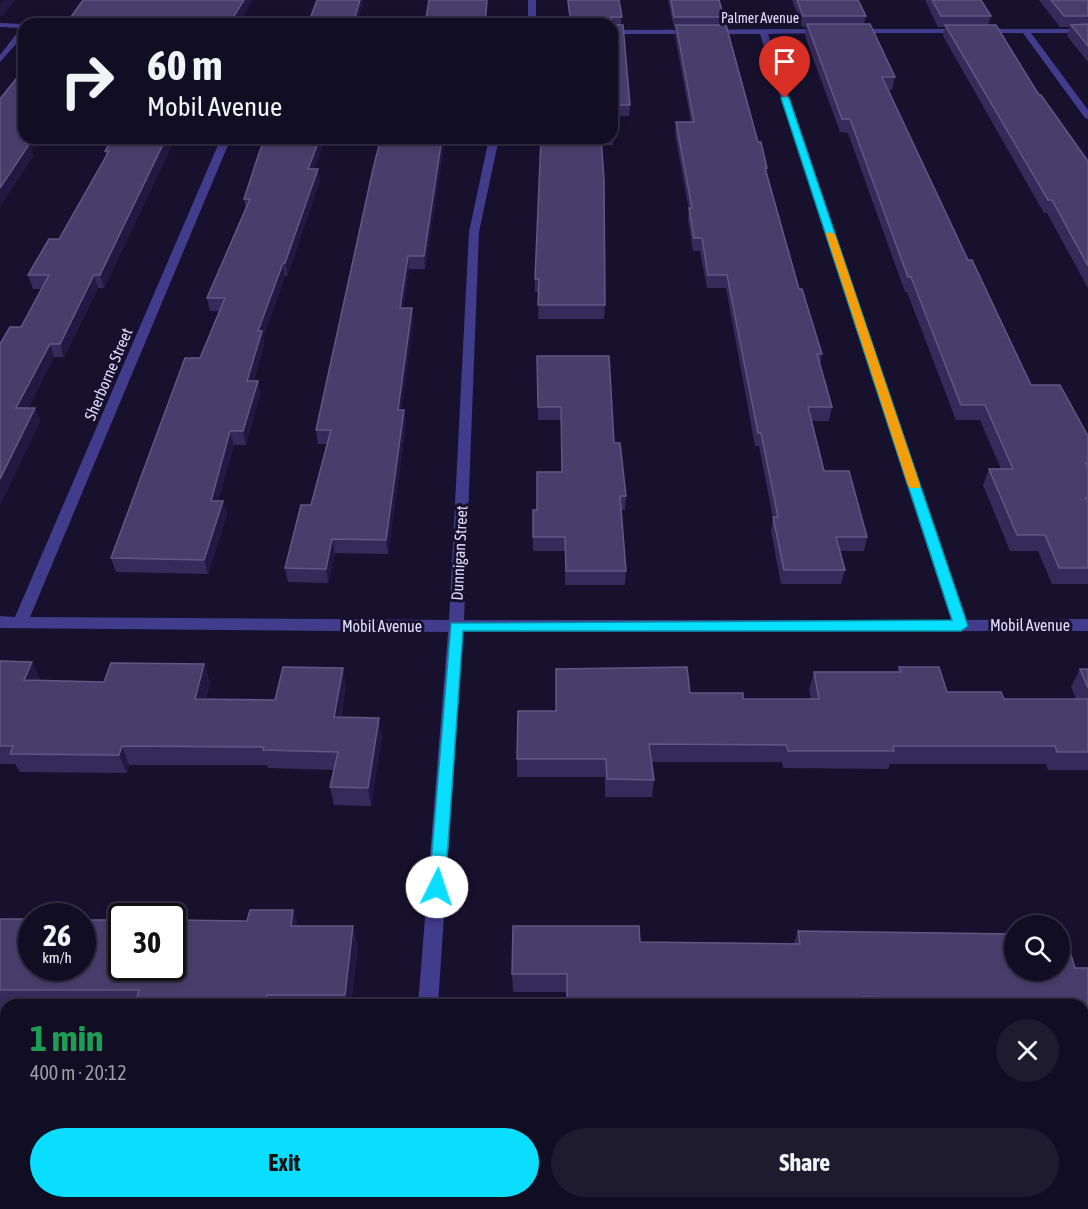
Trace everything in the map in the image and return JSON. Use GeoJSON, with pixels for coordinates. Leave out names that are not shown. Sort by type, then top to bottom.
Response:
{"type":"FeatureCollection","features":[{"type":"Feature","properties":{"kind":"street"},"geometry":{"type":"LineString","coordinates":[[532,0],[532,18]]}},
{"type":"Feature","properties":{"kind":"street"},"geometry":{"type":"LineString","coordinates":[[0,25],[18,27]]}},
{"type":"Feature","properties":{"kind":"street","name":"Palmer Avenue"},"geometry":{"type":"LineString","coordinates":[[618,32],[834,31]]}},
{"type":"Feature","properties":{"kind":"street"},"geometry":{"type":"LineString","coordinates":[[846,31],[1088,31]]}},
{"type":"Feature","properties":{"kind":"street"},"geometry":{"type":"LineString","coordinates":[[1025,31],[1088,116]]}},
{"type":"Feature","properties":{"kind":"street"},"geometry":{"type":"LineString","coordinates":[[763,32],[961,626]]}},
{"type":"Feature","properties":{"kind":"street"},"geometry":{"type":"LineString","coordinates":[[0,60],[18,36]]}},
{"type":"Feature","properties":{"kind":"street","name":"Sherborne Street"},"geometry":{"type":"LineString","coordinates":[[20,622],[223,144]]}},
{"type":"Feature","properties":{"kind":"street","name":"Dunnigan Street"},"geometry":{"type":"LineString","coordinates":[[428,999],[456,626],[474,232],[493,144]]}},
{"type":"Feature","properties":{"kind":"street","name":"Mobil Avenue"},"geometry":{"type":"LineString","coordinates":[[0,622],[456,626],[1088,625]]}},
{"type":"Feature","properties":{"kind":"building"},"geometry":{"type":"Polygon","coordinates":[[[83,0],[244,0],[233,18],[70,18],[83,0]]]}},
{"type":"Feature","properties":{"kind":"building"},"geometry":{"type":"Polygon","coordinates":[[[317,0],[360,0],[355,18],[310,18],[317,0]]]}},
{"type":"Feature","properties":{"kind":"building"},"geometry":{"type":"Polygon","coordinates":[[[429,0],[487,0],[486,18],[426,18],[429,0]]]}},
{"type":"Feature","properties":{"kind":"building"},"geometry":{"type":"Polygon","coordinates":[[[568,0],[619,0],[622,17],[570,18],[568,0]]]}},
{"type":"Feature","properties":{"kind":"building"},"geometry":{"type":"Polygon","coordinates":[[[671,0],[719,0],[724,17],[674,17],[671,0]]]}},
{"type":"Feature","properties":{"kind":"building"},"geometry":{"type":"Polygon","coordinates":[[[797,0],[858,0],[866,16],[803,16],[797,0]]]}},
{"type":"Feature","properties":{"kind":"building"},"geometry":{"type":"Polygon","coordinates":[[[932,0],[981,0],[991,16],[941,16],[932,0]]]}},
{"type":"Feature","properties":{"kind":"building"},"geometry":{"type":"Polygon","coordinates":[[[1051,0],[1088,0],[1088,16],[1064,16],[1051,0]]]}},
{"type":"Feature","properties":{"kind":"building"},"geometry":{"type":"Polygon","coordinates":[[[807,24],[870,24],[895,77],[882,77],[968,260],[972,260],[1031,385],[1060,385],[1088,436],[1088,463],[1086,463],[1088,498],[1086,498],[1088,503],[1088,568],[1059,568],[1045,535],[1017,535],[989,469],[1013,469],[985,405],[961,405],[911,277],[908,277],[850,119],[842,119],[807,24]]]}},
{"type":"Feature","properties":{"kind":"building"},"geometry":{"type":"Polygon","coordinates":[[[1088,24],[1088,46],[1071,25],[1088,24]]]}},
{"type":"Feature","properties":{"kind":"building"},"geometry":{"type":"Polygon","coordinates":[[[618,25],[623,25],[630,105],[618,105],[618,25]]]}},
{"type":"Feature","properties":{"kind":"building"},"geometry":{"type":"Polygon","coordinates":[[[676,25],[726,25],[758,142],[761,142],[767,168],[765,168],[799,289],[802,289],[822,354],[817,354],[832,407],[808,407],[824,471],[849,471],[867,537],[836,537],[845,570],[784,570],[773,517],[778,517],[761,433],[758,433],[727,275],[708,275],[702,238],[694,238],[689,208],[692,208],[676,122],[694,122],[676,25]]]}},
{"type":"Feature","properties":{"kind":"building"},"geometry":{"type":"Polygon","coordinates":[[[945,25],[996,25],[1039,95],[1088,161],[1088,266],[1052,200],[1048,200],[945,25]]]}},
{"type":"Feature","properties":{"kind":"building"},"geometry":{"type":"Polygon","coordinates":[[[18,76],[18,144],[29,144],[0,188],[0,99],[18,76]]]}},
{"type":"Feature","properties":{"kind":"building"},"geometry":{"type":"Polygon","coordinates":[[[109,144],[163,144],[100,275],[94,275],[60,344],[50,344],[16,408],[35,408],[0,479],[0,344],[10,327],[21,327],[49,275],[28,275],[49,239],[59,239],[109,151],[105,151],[109,144]]]}},
{"type":"Feature","properties":{"kind":"building"},"geometry":{"type":"Polygon","coordinates":[[[263,144],[318,144],[308,169],[318,169],[258,331],[262,331],[247,381],[258,381],[243,431],[230,431],[211,501],[223,501],[204,560],[111,558],[185,358],[200,358],[225,298],[207,298],[250,199],[244,199],[263,144]]]}},
{"type":"Feature","properties":{"kind":"building"},"geometry":{"type":"Polygon","coordinates":[[[379,144],[441,144],[424,256],[408,256],[400,308],[412,308],[398,410],[404,410],[386,540],[332,539],[326,569],[285,568],[301,505],[311,505],[331,430],[316,430],[379,144]]]}},
{"type":"Feature","properties":{"kind":"building"},"geometry":{"type":"Polygon","coordinates":[[[541,144],[601,144],[605,305],[538,305],[539,279],[535,279],[541,144]]]}},
{"type":"Feature","properties":{"kind":"building"},"geometry":{"type":"Polygon","coordinates":[[[537,356],[609,356],[614,443],[620,443],[626,496],[620,496],[626,571],[566,571],[565,537],[533,537],[533,510],[537,510],[537,472],[562,472],[561,407],[538,407],[537,356]]]}},
{"type":"Feature","properties":{"kind":"building"},"geometry":{"type":"Polygon","coordinates":[[[0,661],[32,662],[24,680],[104,682],[111,663],[204,664],[195,699],[275,700],[283,667],[343,668],[334,717],[379,718],[368,788],[330,787],[338,752],[263,750],[264,747],[122,746],[119,755],[10,754],[13,746],[0,746],[0,661]]]}},
{"type":"Feature","properties":{"kind":"building"},"geometry":{"type":"Polygon","coordinates":[[[687,667],[690,693],[743,693],[743,699],[819,699],[814,672],[901,672],[899,667],[939,667],[947,692],[1001,692],[1004,699],[1088,699],[1088,752],[1057,752],[1055,746],[893,746],[894,751],[788,751],[786,745],[649,744],[654,780],[607,779],[606,759],[517,759],[518,711],[556,711],[556,669],[687,667]]]}},
{"type":"Feature","properties":{"kind":"building"},"geometry":{"type":"Polygon","coordinates":[[[1080,669],[1088,669],[1088,688],[1080,669]]]}},
{"type":"Feature","properties":{"kind":"building"},"geometry":{"type":"Polygon","coordinates":[[[250,910],[293,910],[291,926],[353,926],[345,995],[267,995],[267,999],[137,999],[139,990],[0,990],[0,919],[18,919],[18,981],[96,981],[96,920],[108,920],[108,981],[186,981],[186,920],[247,921],[250,910]]]}},
{"type":"Feature","properties":{"kind":"building"},"geometry":{"type":"Polygon","coordinates":[[[513,926],[639,926],[640,942],[800,944],[798,931],[1004,934],[1004,981],[1070,981],[1070,952],[1075,968],[1088,968],[1088,999],[862,997],[862,999],[567,999],[567,974],[512,974],[513,926]]]}},
{"type":"Feature","properties":{"kind":"slow traffic"},"geometry":{"type":"LineString","coordinates":[[831,234],[914,485]]}},
{"type":"Feature","properties":{"kind":"route"},"geometry":{"type":"LineString","coordinates":[[437,887],[456,626],[961,626],[785,98]]}}]}
